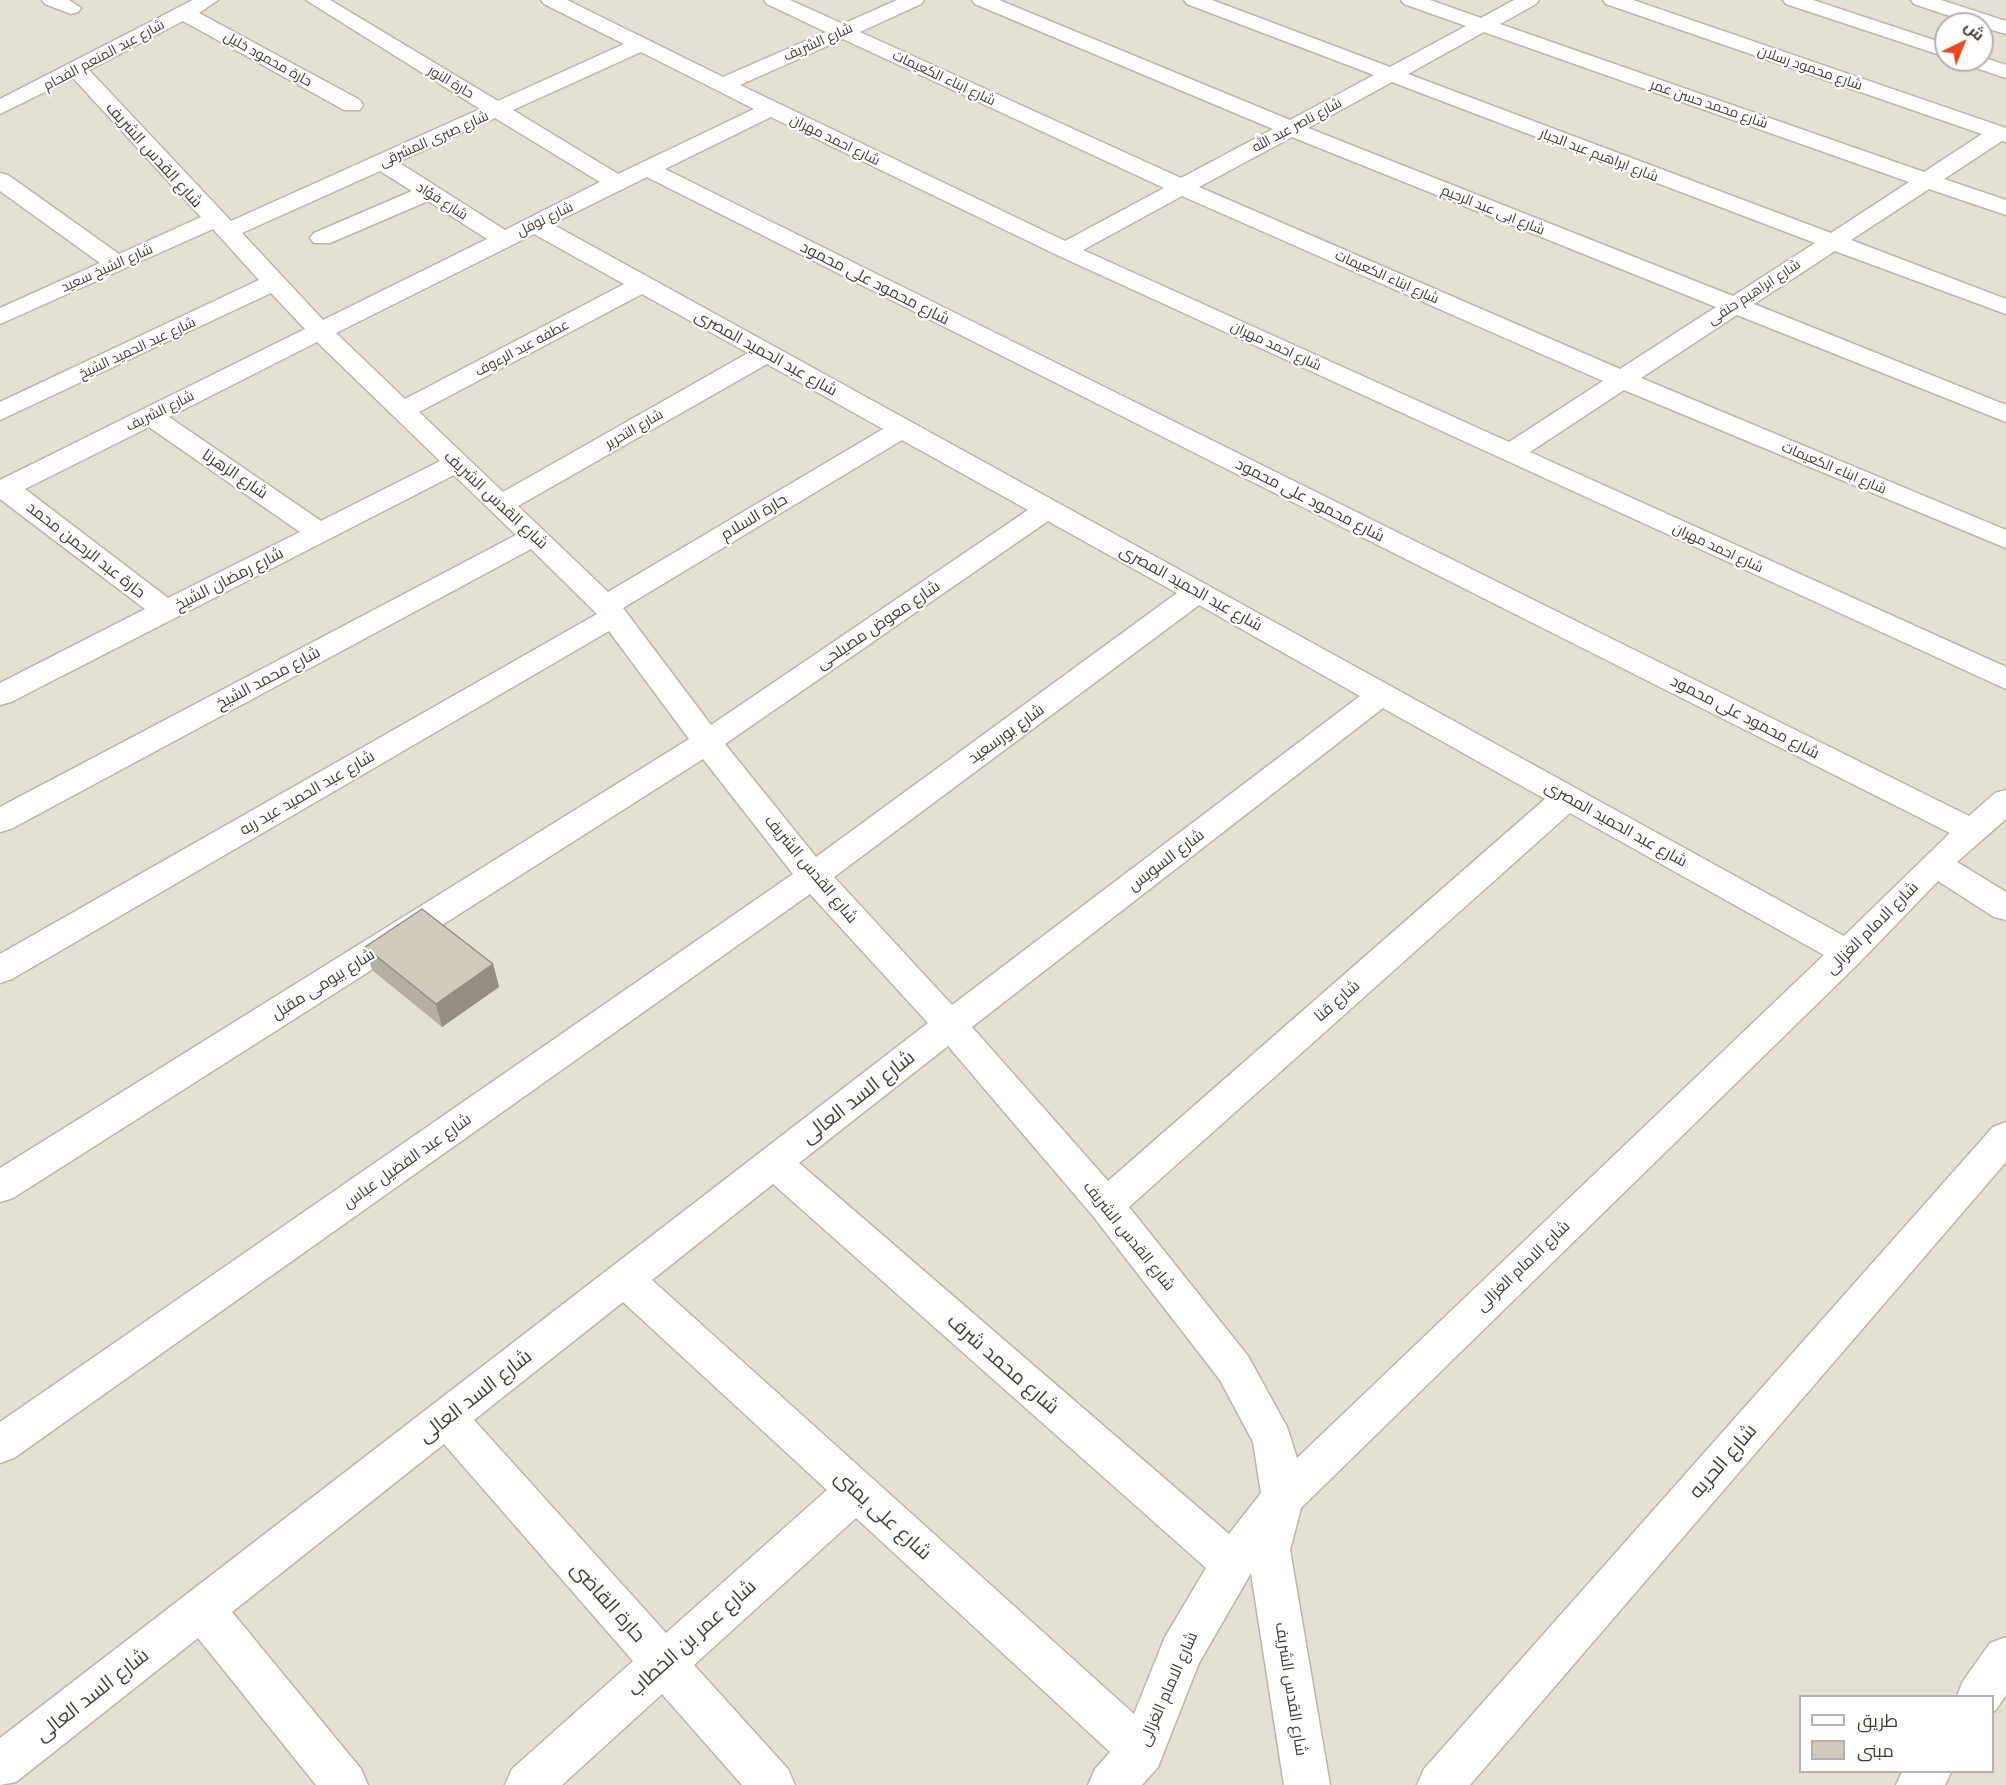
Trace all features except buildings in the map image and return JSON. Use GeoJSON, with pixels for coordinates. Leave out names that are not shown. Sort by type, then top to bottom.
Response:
{"type":"FeatureCollection","features":[{"type":"Feature","properties":{"kind":"street"},"geometry":{"type":"LineString","coordinates":[[52,0],[71,8]]}},
{"type":"Feature","properties":{"kind":"street","name":"شارع عبد المنعم الفحام"},"geometry":{"type":"LineString","coordinates":[[0,108],[208,0]]}},
{"type":"Feature","properties":{"kind":"street","name":"حارة النور"},"geometry":{"type":"LineString","coordinates":[[316,0],[617,183]]}},
{"type":"Feature","properties":{"kind":"street","name":"شارع احمد مهران"},"geometry":{"type":"LineString","coordinates":[[551,0],[1065,250],[2006,679]]}},
{"type":"Feature","properties":{"kind":"street","name":"شارع ابناء الكعيمات"},"geometry":{"type":"LineString","coordinates":[[774,0],[1181,187],[1622,379],[2006,540]]}},
{"type":"Feature","properties":{"kind":"street","name":"شارع الشريف"},"geometry":{"type":"LineString","coordinates":[[723,85],[914,0]]}},
{"type":"Feature","properties":{"kind":"street","name":"شارع ابى عبد الرحيم"},"geometry":{"type":"LineString","coordinates":[[982,0],[1732,307],[2006,414]]}},
{"type":"Feature","properties":{"kind":"street","name":"شارع ابراهيم عبد الجبار"},"geometry":{"type":"LineString","coordinates":[[1194,0],[1388,76],[2006,307]]}},
{"type":"Feature","properties":{"kind":"street","name":"شارع محمد حسن عمر"},"geometry":{"type":"LineString","coordinates":[[1411,0],[2006,208]]}},
{"type":"Feature","properties":{"kind":"street","name":"شارع ناصر عبد الله"},"geometry":{"type":"LineString","coordinates":[[1065,250],[1529,0]]}},
{"type":"Feature","properties":{"kind":"street","name":"شارع محمود رسلان"},"geometry":{"type":"LineString","coordinates":[[1613,0],[2002,134]]}},
{"type":"Feature","properties":{"kind":"street"},"geometry":{"type":"LineString","coordinates":[[1793,0],[1934,47]]}},
{"type":"Feature","properties":{"kind":"street"},"geometry":{"type":"LineString","coordinates":[[1921,0],[2006,28]]}},
{"type":"Feature","properties":{"kind":"street","name":"حارة محمود خليل"},"geometry":{"type":"LineString","coordinates":[[184,13],[352,105]]}},
{"type":"Feature","properties":{"kind":"street","name":"شارع صبرى المشرقى"},"geometry":{"type":"LineString","coordinates":[[220,226],[381,162],[642,44]]}},
{"type":"Feature","properties":{"kind":"street","name":"شارع القدس الشريف"},"geometry":{"type":"LineString","coordinates":[[76,70],[321,332],[535,536],[610,611],[707,742],[813,876],[950,1025],[1106,1205],[1234,1368],[1273,1440],[1283,1498],[1269,1550],[1306,1785]]}},
{"type":"Feature","properties":{"kind":"street","name":"شارع نوفل"},"geometry":{"type":"LineString","coordinates":[[321,332],[503,239],[771,109]]}},
{"type":"Feature","properties":{"kind":"street","name":"شارع ابراهيم حنفى"},"geometry":{"type":"LineString","coordinates":[[1510,453],[1927,180],[2002,134]]}},
{"type":"Feature","properties":{"kind":"street","name":"شارع فؤاد"},"geometry":{"type":"LineString","coordinates":[[381,162],[503,239]]}},
{"type":"Feature","properties":{"kind":"street","name":"شارع محمود على محمود"},"geometry":{"type":"LineString","coordinates":[[648,169],[1973,831]]}},
{"type":"Feature","properties":{"kind":"street"},"geometry":{"type":"LineString","coordinates":[[0,180],[118,264]]}},
{"type":"Feature","properties":{"kind":"street"},"geometry":{"type":"LineString","coordinates":[[322,238],[429,192]]}},
{"type":"Feature","properties":{"kind":"street","name":"شارع عبد الحميد المصرى"},"geometry":{"type":"LineString","coordinates":[[534,224],[1848,952]]}},
{"type":"Feature","properties":{"kind":"street","name":"شارع الشيخ سعيد"},"geometry":{"type":"LineString","coordinates":[[0,317],[118,264],[220,226]]}},
{"type":"Feature","properties":{"kind":"street","name":"شارع عبد الحميد الشيخ"},"geometry":{"type":"LineString","coordinates":[[0,412],[273,283]]}},
{"type":"Feature","properties":{"kind":"street","name":"عطفه عبد الرءوف"},"geometry":{"type":"LineString","coordinates":[[402,411],[643,284]]}},
{"type":"Feature","properties":{"kind":"street","name":"شارع الشريف"},"geometry":{"type":"LineString","coordinates":[[3,490],[321,332]]}},
{"type":"Feature","properties":{"kind":"street","name":"شارع التحرير"},"geometry":{"type":"LineString","coordinates":[[501,504],[767,353]]}},
{"type":"Feature","properties":{"kind":"street","name":"شارع الزهرنا"},"geometry":{"type":"LineString","coordinates":[[150,416],[320,533]]}},
{"type":"Feature","properties":{"kind":"street","name":"حارة السلام"},"geometry":{"type":"LineString","coordinates":[[610,611],[903,428]]}},
{"type":"Feature","properties":{"kind":"street","name":"شارع رمضان الشيخ"},"geometry":{"type":"LineString","coordinates":[[3,690],[166,611],[457,463]]}},
{"type":"Feature","properties":{"kind":"street","name":"حارة عبد الرحمن محمد"},"geometry":{"type":"LineString","coordinates":[[3,490],[166,611]]}},
{"type":"Feature","properties":{"kind":"street","name":"شارع معوض مصيلحى"},"geometry":{"type":"LineString","coordinates":[[707,742],[1048,509]]}},
{"type":"Feature","properties":{"kind":"street","name":"شارع محمد الشيخ"},"geometry":{"type":"LineString","coordinates":[[0,821],[535,536]]}},
{"type":"Feature","properties":{"kind":"street","name":"شارع بورسعيد"},"geometry":{"type":"LineString","coordinates":[[813,876],[1198,592]]}},
{"type":"Feature","properties":{"kind":"street","name":"شارع عبد الحميد عبد ربه"},"geometry":{"type":"LineString","coordinates":[[0,970],[610,611]]}},
{"type":"Feature","properties":{"kind":"street","name":"شارع السويس"},"geometry":{"type":"LineString","coordinates":[[950,1025],[1382,694]]}},
{"type":"Feature","properties":{"kind":"street","name":"شارع بيومى مقبل"},"geometry":{"type":"LineString","coordinates":[[0,1187],[707,742]]}},
{"type":"Feature","properties":{"kind":"street","name":"شارع قنا"},"geometry":{"type":"LineString","coordinates":[[1106,1205],[1568,797]]}},
{"type":"Feature","properties":{"kind":"street","name":"شارع الامام الغزالى"},"geometry":{"type":"LineString","coordinates":[[1111,1785],[1142,1751],[1181,1652],[1232,1564],[1283,1498],[1848,952],[1935,864],[2006,801]]}},
{"type":"Feature","properties":{"kind":"street"},"geometry":{"type":"LineString","coordinates":[[1935,864],[2006,908]]}},
{"type":"Feature","properties":{"kind":"street","name":"شارع عبد الفضيل عباس"},"geometry":{"type":"LineString","coordinates":[[0,1445],[813,876]]}},
{"type":"Feature","properties":{"kind":"street","name":"شارع السد العالى"},"geometry":{"type":"LineString","coordinates":[[0,1766],[950,1025]]}},
{"type":"Feature","properties":{"kind":"street","name":"شارع الحريه"},"geometry":{"type":"LineString","coordinates":[[1440,1785],[2006,1137]]}},
{"type":"Feature","properties":{"kind":"street","name":"شارع محمد شرف"},"geometry":{"type":"LineString","coordinates":[[774,1163],[1232,1564]]}},
{"type":"Feature","properties":{"kind":"street","name":"شارع على يمنى"},"geometry":{"type":"LineString","coordinates":[[624,1279],[1142,1751]]}},
{"type":"Feature","properties":{"kind":"street","name":"حارة القاضى"},"geometry":{"type":"LineString","coordinates":[[446,1418],[772,1785]]}},
{"type":"Feature","properties":{"kind":"street","name":"شارع عمر بن الخطاب"},"geometry":{"type":"LineString","coordinates":[[528,1785],[856,1491]]}},
{"type":"Feature","properties":{"kind":"street"},"geometry":{"type":"LineString","coordinates":[[202,1609],[345,1785]]}},
{"type":"Feature","properties":{"kind":"street"},"geometry":{"type":"LineString","coordinates":[[1980,1695],[2006,1658]]}},
{"type":"Feature","properties":{"kind":"shaded area"},"geometry":{"type":"Polygon","coordinates":[[[0,0],[2006,0],[2006,1785],[0,1785],[0,0]]]}}]}
